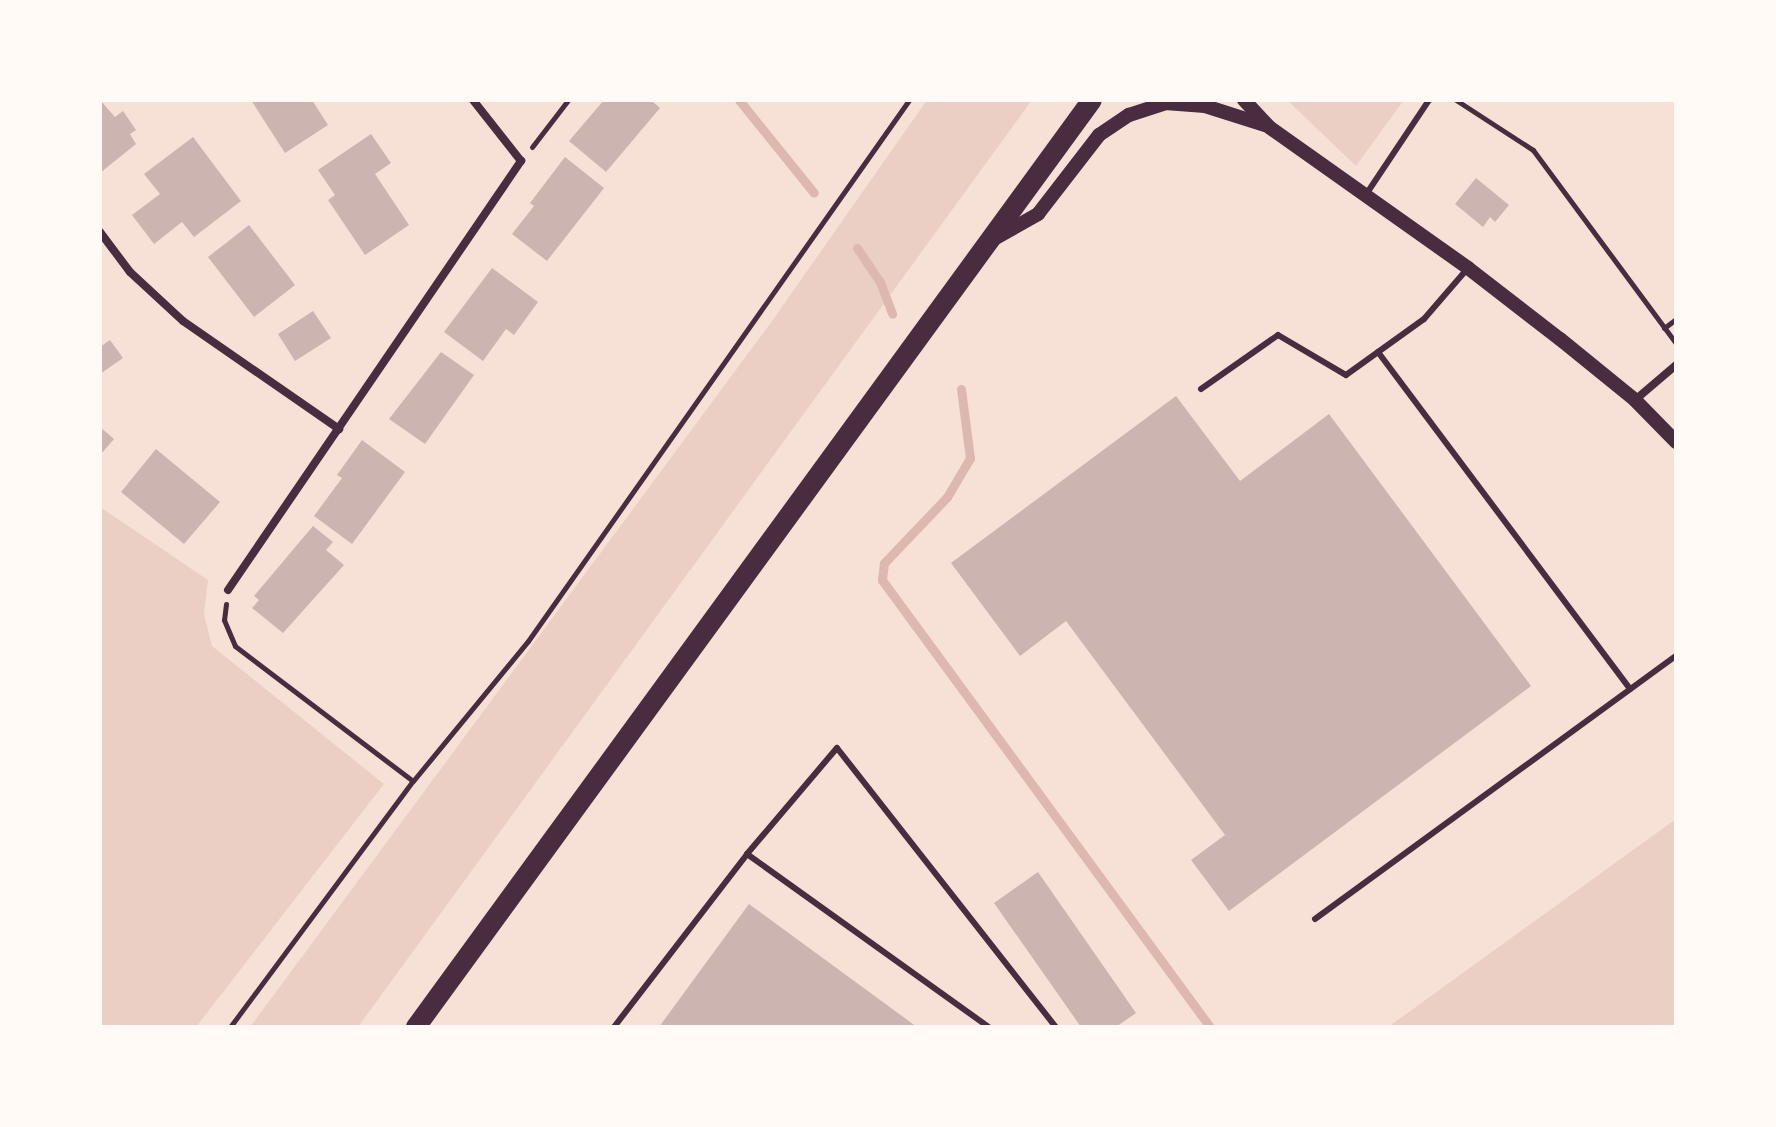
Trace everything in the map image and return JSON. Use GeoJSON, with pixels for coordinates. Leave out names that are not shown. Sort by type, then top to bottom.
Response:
{"type":"FeatureCollection","features":[{"type":"Feature","properties":{"kind":"highway"},"geometry":{"type":"LineString","coordinates":[[416,1027],[1092,100]]}},
{"type":"Feature","properties":{"kind":"street"},"geometry":{"type":"LineString","coordinates":[[228,590],[521,161],[473,100]]}},
{"type":"Feature","properties":{"kind":"street"},"geometry":{"type":"LineString","coordinates":[[1244,100],[1269,127],[1468,268],[1635,400],[1676,442]]}},
{"type":"Feature","properties":{"kind":"street"},"geometry":{"type":"LineString","coordinates":[[987,244],[1038,214],[1099,135],[1129,115],[1165,103],[1205,106],[1269,127]]}},
{"type":"Feature","properties":{"kind":"street"},"geometry":{"type":"LineString","coordinates":[[100,232],[130,272],[183,321],[339,429]]}},
{"type":"Feature","properties":{"kind":"street"},"geometry":{"type":"LineString","coordinates":[[1635,400],[1676,365]]}},
{"type":"Feature","properties":{"kind":"lane"},"geometry":{"type":"LineString","coordinates":[[1365,196],[1429,100]]}},
{"type":"Feature","properties":{"kind":"lane"},"geometry":{"type":"LineString","coordinates":[[1201,389],[1278,335],[1346,375],[1424,319],[1468,268]]}},
{"type":"Feature","properties":{"kind":"lane"},"geometry":{"type":"LineString","coordinates":[[1378,352],[1630,689]]}},
{"type":"Feature","properties":{"kind":"lane"},"geometry":{"type":"LineString","coordinates":[[1315,919],[1676,656]]}},
{"type":"Feature","properties":{"kind":"lane"},"geometry":{"type":"LineString","coordinates":[[614,1027],[747,854],[837,748],[1056,1027]]}},
{"type":"Feature","properties":{"kind":"lane"},"geometry":{"type":"LineString","coordinates":[[747,854],[989,1027]]}},
{"type":"Feature","properties":{"kind":"path"},"geometry":{"type":"LineString","coordinates":[[521,161],[568,100]]}},
{"type":"Feature","properties":{"kind":"path"},"geometry":{"type":"LineString","coordinates":[[230,1027],[413,781],[528,641],[909,100]]}},
{"type":"Feature","properties":{"kind":"path"},"geometry":{"type":"LineString","coordinates":[[1456,100],[1533,150],[1676,343]]}},
{"type":"Feature","properties":{"kind":"path"},"geometry":{"type":"LineString","coordinates":[[1664,328],[1676,319]]}},
{"type":"Feature","properties":{"kind":"path"},"geometry":{"type":"LineString","coordinates":[[228,590],[224,620],[235,646],[413,781]]}},
{"type":"Feature","properties":{"kind":"shaded area"},"geometry":{"type":"Polygon","coordinates":[[[927,100],[1032,100],[358,1027],[250,1027],[772,321],[927,100]]]}},
{"type":"Feature","properties":{"kind":"shaded area"},"geometry":{"type":"Polygon","coordinates":[[[1287,100],[1404,100],[1356,166],[1287,100]]]}},
{"type":"Feature","properties":{"kind":"shaded area"},"geometry":{"type":"Polygon","coordinates":[[[100,507],[208,580],[204,614],[212,646],[384,784],[196,1027],[100,1027],[100,507]]]}},
{"type":"Feature","properties":{"kind":"shaded area"},"geometry":{"type":"Polygon","coordinates":[[[1676,819],[1676,1027],[1388,1027],[1676,819]]]}},
{"type":"Feature","properties":{"kind":"building"},"geometry":{"type":"Polygon","coordinates":[[[100,100],[115,117],[123,111],[136,130],[130,134],[136,144],[100,173],[100,100]]]}},
{"type":"Feature","properties":{"kind":"building"},"geometry":{"type":"Polygon","coordinates":[[[251,100],[312,100],[328,125],[285,153],[251,100]]]}},
{"type":"Feature","properties":{"kind":"building"},"geometry":{"type":"Polygon","coordinates":[[[604,100],[651,100],[660,108],[606,172],[569,141],[604,100]]]}},
{"type":"Feature","properties":{"kind":"building"},"geometry":{"type":"Polygon","coordinates":[[[371,134],[391,163],[375,174],[409,225],[365,255],[328,200],[335,195],[318,170],[371,134]]]}},
{"type":"Feature","properties":{"kind":"building"},"geometry":{"type":"Polygon","coordinates":[[[193,137],[241,201],[194,237],[182,222],[154,244],[132,215],[160,194],[144,174],[193,137]]]}},
{"type":"Feature","properties":{"kind":"building"},"geometry":{"type":"Polygon","coordinates":[[[565,157],[604,188],[547,261],[512,234],[534,206],[530,203],[565,157]]]}},
{"type":"Feature","properties":{"kind":"building"},"geometry":{"type":"Polygon","coordinates":[[[1476,178],[1509,205],[1495,222],[1490,217],[1483,227],[1455,204],[1476,178]]]}},
{"type":"Feature","properties":{"kind":"building"},"geometry":{"type":"Polygon","coordinates":[[[249,225],[295,285],[254,317],[208,257],[249,225]]]}},
{"type":"Feature","properties":{"kind":"building"},"geometry":{"type":"Polygon","coordinates":[[[492,268],[538,302],[514,335],[506,329],[483,361],[444,332],[492,268]]]}},
{"type":"Feature","properties":{"kind":"building"},"geometry":{"type":"Polygon","coordinates":[[[313,311],[331,338],[295,361],[278,334],[313,311]]]}},
{"type":"Feature","properties":{"kind":"building"},"geometry":{"type":"Polygon","coordinates":[[[110,340],[123,358],[100,374],[100,347],[110,340]]]}},
{"type":"Feature","properties":{"kind":"building"},"geometry":{"type":"Polygon","coordinates":[[[441,352],[474,375],[425,444],[389,419],[441,352]]]}},
{"type":"Feature","properties":{"kind":"building"},"geometry":{"type":"Polygon","coordinates":[[[1176,396],[1240,481],[1329,414],[1531,686],[1229,911],[1191,860],[1225,835],[1066,621],[1020,656],[951,563],[1176,396]]]}},
{"type":"Feature","properties":{"kind":"building"},"geometry":{"type":"Polygon","coordinates":[[[100,427],[114,439],[100,455],[100,427]]]}},
{"type":"Feature","properties":{"kind":"building"},"geometry":{"type":"Polygon","coordinates":[[[362,440],[405,472],[352,544],[314,516],[342,478],[337,475],[362,440]]]}},
{"type":"Feature","properties":{"kind":"building"},"geometry":{"type":"Polygon","coordinates":[[[156,449],[220,502],[184,544],[121,492],[156,449]]]}},
{"type":"Feature","properties":{"kind":"building"},"geometry":{"type":"Polygon","coordinates":[[[313,526],[333,542],[326,550],[344,565],[283,633],[252,608],[259,600],[254,596],[313,526]]]}},
{"type":"Feature","properties":{"kind":"building"},"geometry":{"type":"Polygon","coordinates":[[[1038,872],[1136,1013],[1116,1027],[1081,1027],[994,903],[1038,872]]]}},
{"type":"Feature","properties":{"kind":"building"},"geometry":{"type":"Polygon","coordinates":[[[749,904],[917,1027],[659,1027],[749,904]]]}},
{"type":"Feature","properties":{"kind":"waterway"},"geometry":{"type":"LineString","coordinates":[[739,100],[814,193]]}},
{"type":"Feature","properties":{"kind":"waterway"},"geometry":{"type":"LineString","coordinates":[[857,248],[880,282],[892,314]]}},
{"type":"Feature","properties":{"kind":"waterway"},"geometry":{"type":"LineString","coordinates":[[961,389],[970,458],[947,497],[884,563],[882,580],[1210,1027]]}}]}
